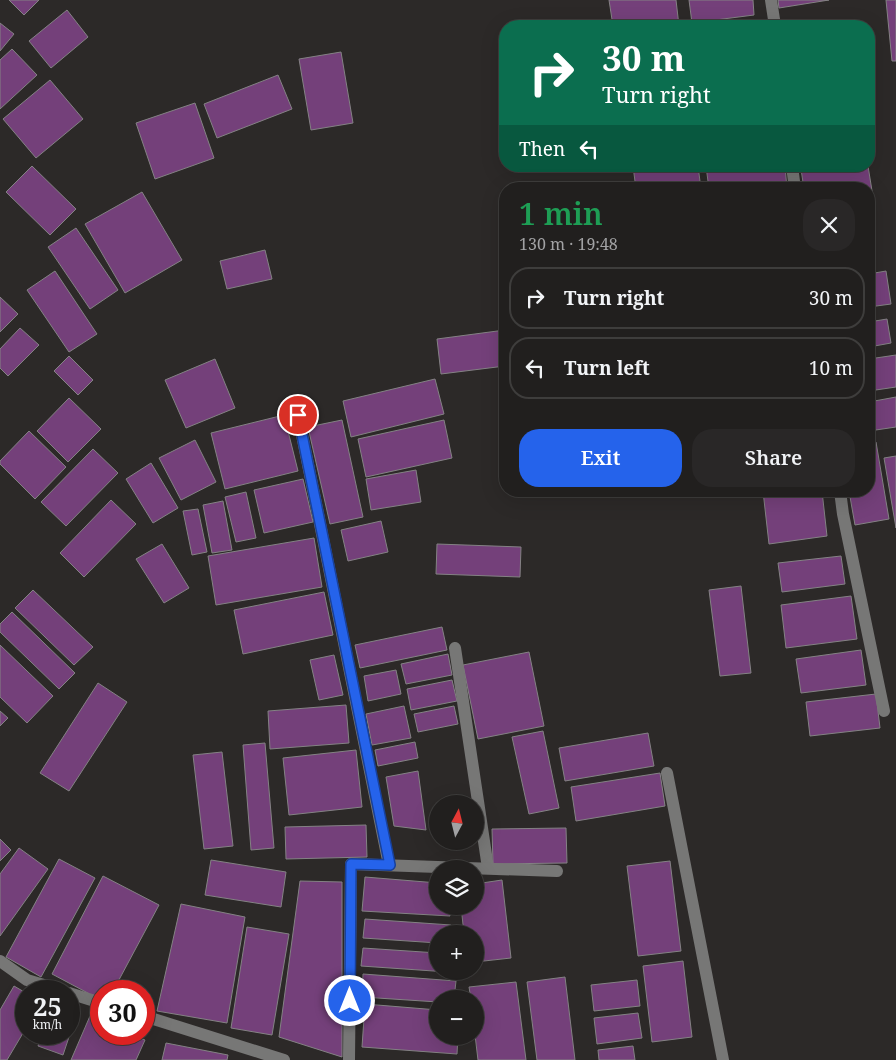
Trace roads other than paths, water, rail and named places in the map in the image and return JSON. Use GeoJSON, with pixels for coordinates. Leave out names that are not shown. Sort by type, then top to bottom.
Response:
{"type":"FeatureCollection","features":[{"type":"Feature","properties":{"kind":"street"},"geometry":{"type":"LineString","coordinates":[[771,0],[774,20]]}},
{"type":"Feature","properties":{"kind":"street"},"geometry":{"type":"LineString","coordinates":[[298,415],[390,865]]}},
{"type":"Feature","properties":{"kind":"street"},"geometry":{"type":"LineString","coordinates":[[841,497],[884,711]]}},
{"type":"Feature","properties":{"kind":"street"},"geometry":{"type":"LineString","coordinates":[[455,648],[488,868]]}},
{"type":"Feature","properties":{"kind":"street"},"geometry":{"type":"LineString","coordinates":[[668,773],[722,1060]]}},
{"type":"Feature","properties":{"kind":"street"},"geometry":{"type":"LineString","coordinates":[[349,1060],[351,864],[557,871]]}},
{"type":"Feature","properties":{"kind":"street"},"geometry":{"type":"LineString","coordinates":[[0,961],[27,980]]}},
{"type":"Feature","properties":{"kind":"street"},"geometry":{"type":"LineString","coordinates":[[155,1019],[284,1060]]}}]}
